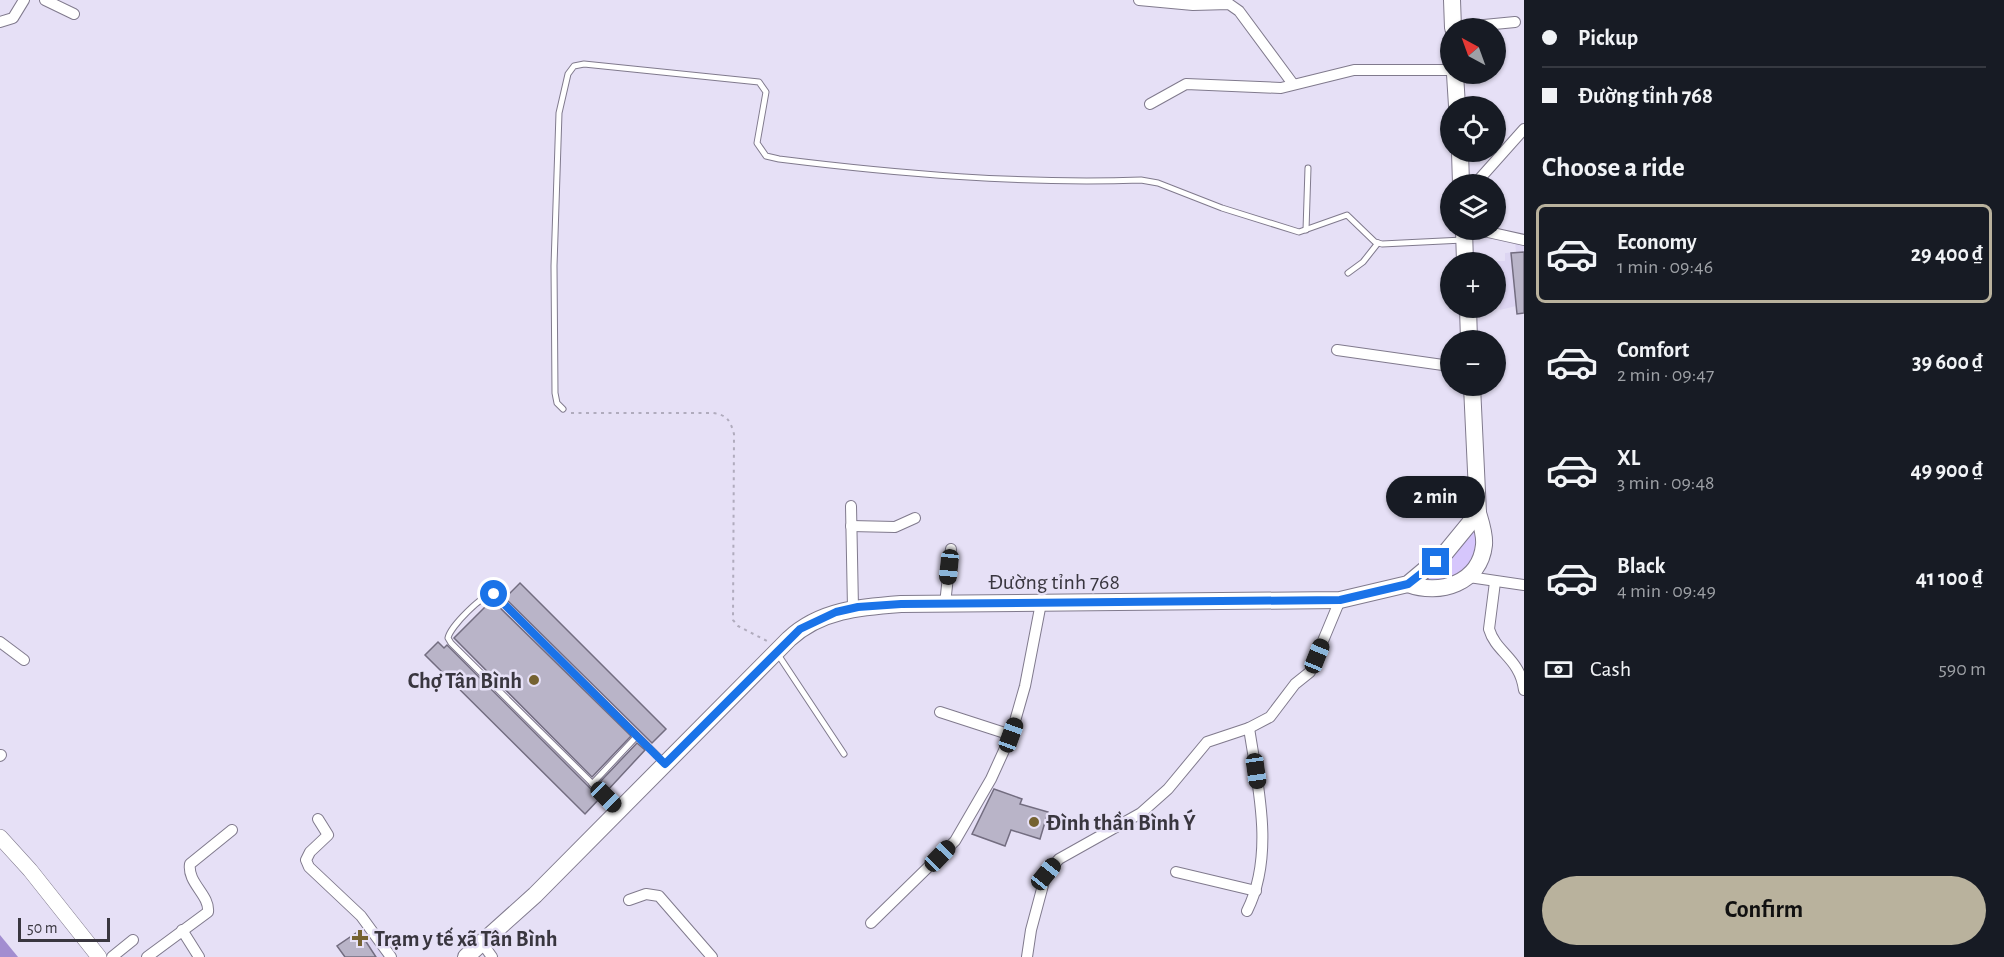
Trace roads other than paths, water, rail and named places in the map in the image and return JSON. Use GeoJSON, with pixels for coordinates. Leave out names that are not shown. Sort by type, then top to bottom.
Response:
{"type":"FeatureCollection","features":[{"type":"Feature","properties":{"kind":"main road"},"geometry":{"type":"LineString","coordinates":[[1452,0],[1453,18]]}},
{"type":"Feature","properties":{"kind":"main road"},"geometry":{"type":"LineString","coordinates":[[1408,584],[1430,590],[1446,587],[1469,577],[1478,566],[1484,544],[1478,513],[1472,396]]}},
{"type":"Feature","properties":{"kind":"main road","name":"Đường tỉnh 768"},"geometry":{"type":"LineString","coordinates":[[466,957],[487,950],[536,895],[778,649],[809,624],[853,608],[945,604],[1340,600],[1408,584],[1446,552],[1478,513]]}},
{"type":"Feature","properties":{"kind":"main road"},"geometry":{"type":"LineString","coordinates":[[0,837],[30,870],[99,957]]}},
{"type":"Feature","properties":{"kind":"street"},"geometry":{"type":"LineString","coordinates":[[0,22],[13,18],[24,0]]}},
{"type":"Feature","properties":{"kind":"street"},"geometry":{"type":"LineString","coordinates":[[45,0],[74,14]]}},
{"type":"Feature","properties":{"kind":"street"},"geometry":{"type":"LineString","coordinates":[[1139,0],[1193,5],[1229,4],[1246,19],[1293,84]]}},
{"type":"Feature","properties":{"kind":"street"},"geometry":{"type":"LineString","coordinates":[[1506,23],[1515,22]]}},
{"type":"Feature","properties":{"kind":"street"},"geometry":{"type":"LineString","coordinates":[[1150,105],[1186,84],[1281,88],[1354,70],[1440,70]]}},
{"type":"Feature","properties":{"kind":"street"},"geometry":{"type":"LineString","coordinates":[[1484,174],[1524,129]]}},
{"type":"Feature","properties":{"kind":"street"},"geometry":{"type":"LineString","coordinates":[[1506,236],[1524,240]]}},
{"type":"Feature","properties":{"kind":"street"},"geometry":{"type":"LineString","coordinates":[[1337,350],[1440,365]]}},
{"type":"Feature","properties":{"kind":"street"},"geometry":{"type":"LineString","coordinates":[[851,506],[853,608]]}},
{"type":"Feature","properties":{"kind":"street"},"geometry":{"type":"LineString","coordinates":[[851,526],[895,527],[915,518]]}},
{"type":"Feature","properties":{"kind":"street"},"geometry":{"type":"LineString","coordinates":[[945,604],[951,549]]}},
{"type":"Feature","properties":{"kind":"street"},"geometry":{"type":"LineString","coordinates":[[1469,577],[1524,585]]}},
{"type":"Feature","properties":{"kind":"street"},"geometry":{"type":"LineString","coordinates":[[1495,582],[1489,629],[1517,666],[1522,676],[1524,690]]}},
{"type":"Feature","properties":{"kind":"street"},"geometry":{"type":"LineString","coordinates":[[1028,957],[1031,930],[1046,874],[1059,858],[1141,813],[1168,789],[1207,742],[1250,728],[1270,717],[1295,684],[1310,672],[1340,600]]}},
{"type":"Feature","properties":{"kind":"street"},"geometry":{"type":"LineString","coordinates":[[871,923],[955,841],[991,779],[1011,735],[1025,686],[1041,603]]}},
{"type":"Feature","properties":{"kind":"street"},"geometry":{"type":"LineString","coordinates":[[0,642],[24,660]]}},
{"type":"Feature","properties":{"kind":"street"},"geometry":{"type":"LineString","coordinates":[[940,712],[1011,735]]}},
{"type":"Feature","properties":{"kind":"street"},"geometry":{"type":"LineString","coordinates":[[1247,911],[1256,891],[1262,814],[1250,728]]}},
{"type":"Feature","properties":{"kind":"street"},"geometry":{"type":"LineString","coordinates":[[318,819],[328,835],[310,852],[306,860],[309,867],[361,916],[391,957]]}},
{"type":"Feature","properties":{"kind":"street"},"geometry":{"type":"LineString","coordinates":[[147,957],[208,912],[209,908],[192,878],[190,864],[232,830]]}},
{"type":"Feature","properties":{"kind":"street"},"geometry":{"type":"LineString","coordinates":[[1176,872],[1256,891]]}},
{"type":"Feature","properties":{"kind":"street"},"geometry":{"type":"LineString","coordinates":[[629,900],[646,894],[659,896],[712,957]]}},
{"type":"Feature","properties":{"kind":"street"},"geometry":{"type":"LineString","coordinates":[[182,930],[199,957]]}},
{"type":"Feature","properties":{"kind":"street"},"geometry":{"type":"LineString","coordinates":[[112,957],[133,940]]}},
{"type":"Feature","properties":{"kind":"lane"},"geometry":{"type":"LineString","coordinates":[[563,410],[557,403],[555,393],[554,266],[559,113],[568,74],[574,66],[584,64],[759,82],[766,92],[757,143],[766,156],[779,159],[892,173],[1023,181],[1148,181],[1299,232],[1347,215],[1378,243]]}},
{"type":"Feature","properties":{"kind":"lane"},"geometry":{"type":"LineString","coordinates":[[1306,230],[1308,168]]}},
{"type":"Feature","properties":{"kind":"lane"},"geometry":{"type":"LineString","coordinates":[[1348,273],[1363,262],[1378,243],[1440,237]]}},
{"type":"Feature","properties":{"kind":"lane"},"geometry":{"type":"LineString","coordinates":[[619,810],[451,643],[448,638],[452,628],[485,596],[494,594],[665,764]]}},
{"type":"Feature","properties":{"kind":"lane"},"geometry":{"type":"LineString","coordinates":[[778,649],[844,754]]}},
{"type":"Feature","properties":{"kind":"lane"},"geometry":{"type":"LineString","coordinates":[[592,784],[637,736]]}},
{"type":"Feature","properties":{"kind":"place","name":"Chợ Tân Bình"},"geometry":{"type":"Point","coordinates":[534,680]}},
{"type":"Feature","properties":{"kind":"place","name":"Đình thần Bình Ý"},"geometry":{"type":"Point","coordinates":[1034,822]}},
{"type":"Feature","properties":{"kind":"place","name":"Trạm y tế xã Tân Bình"},"geometry":{"type":"Point","coordinates":[360,938]}}]}
